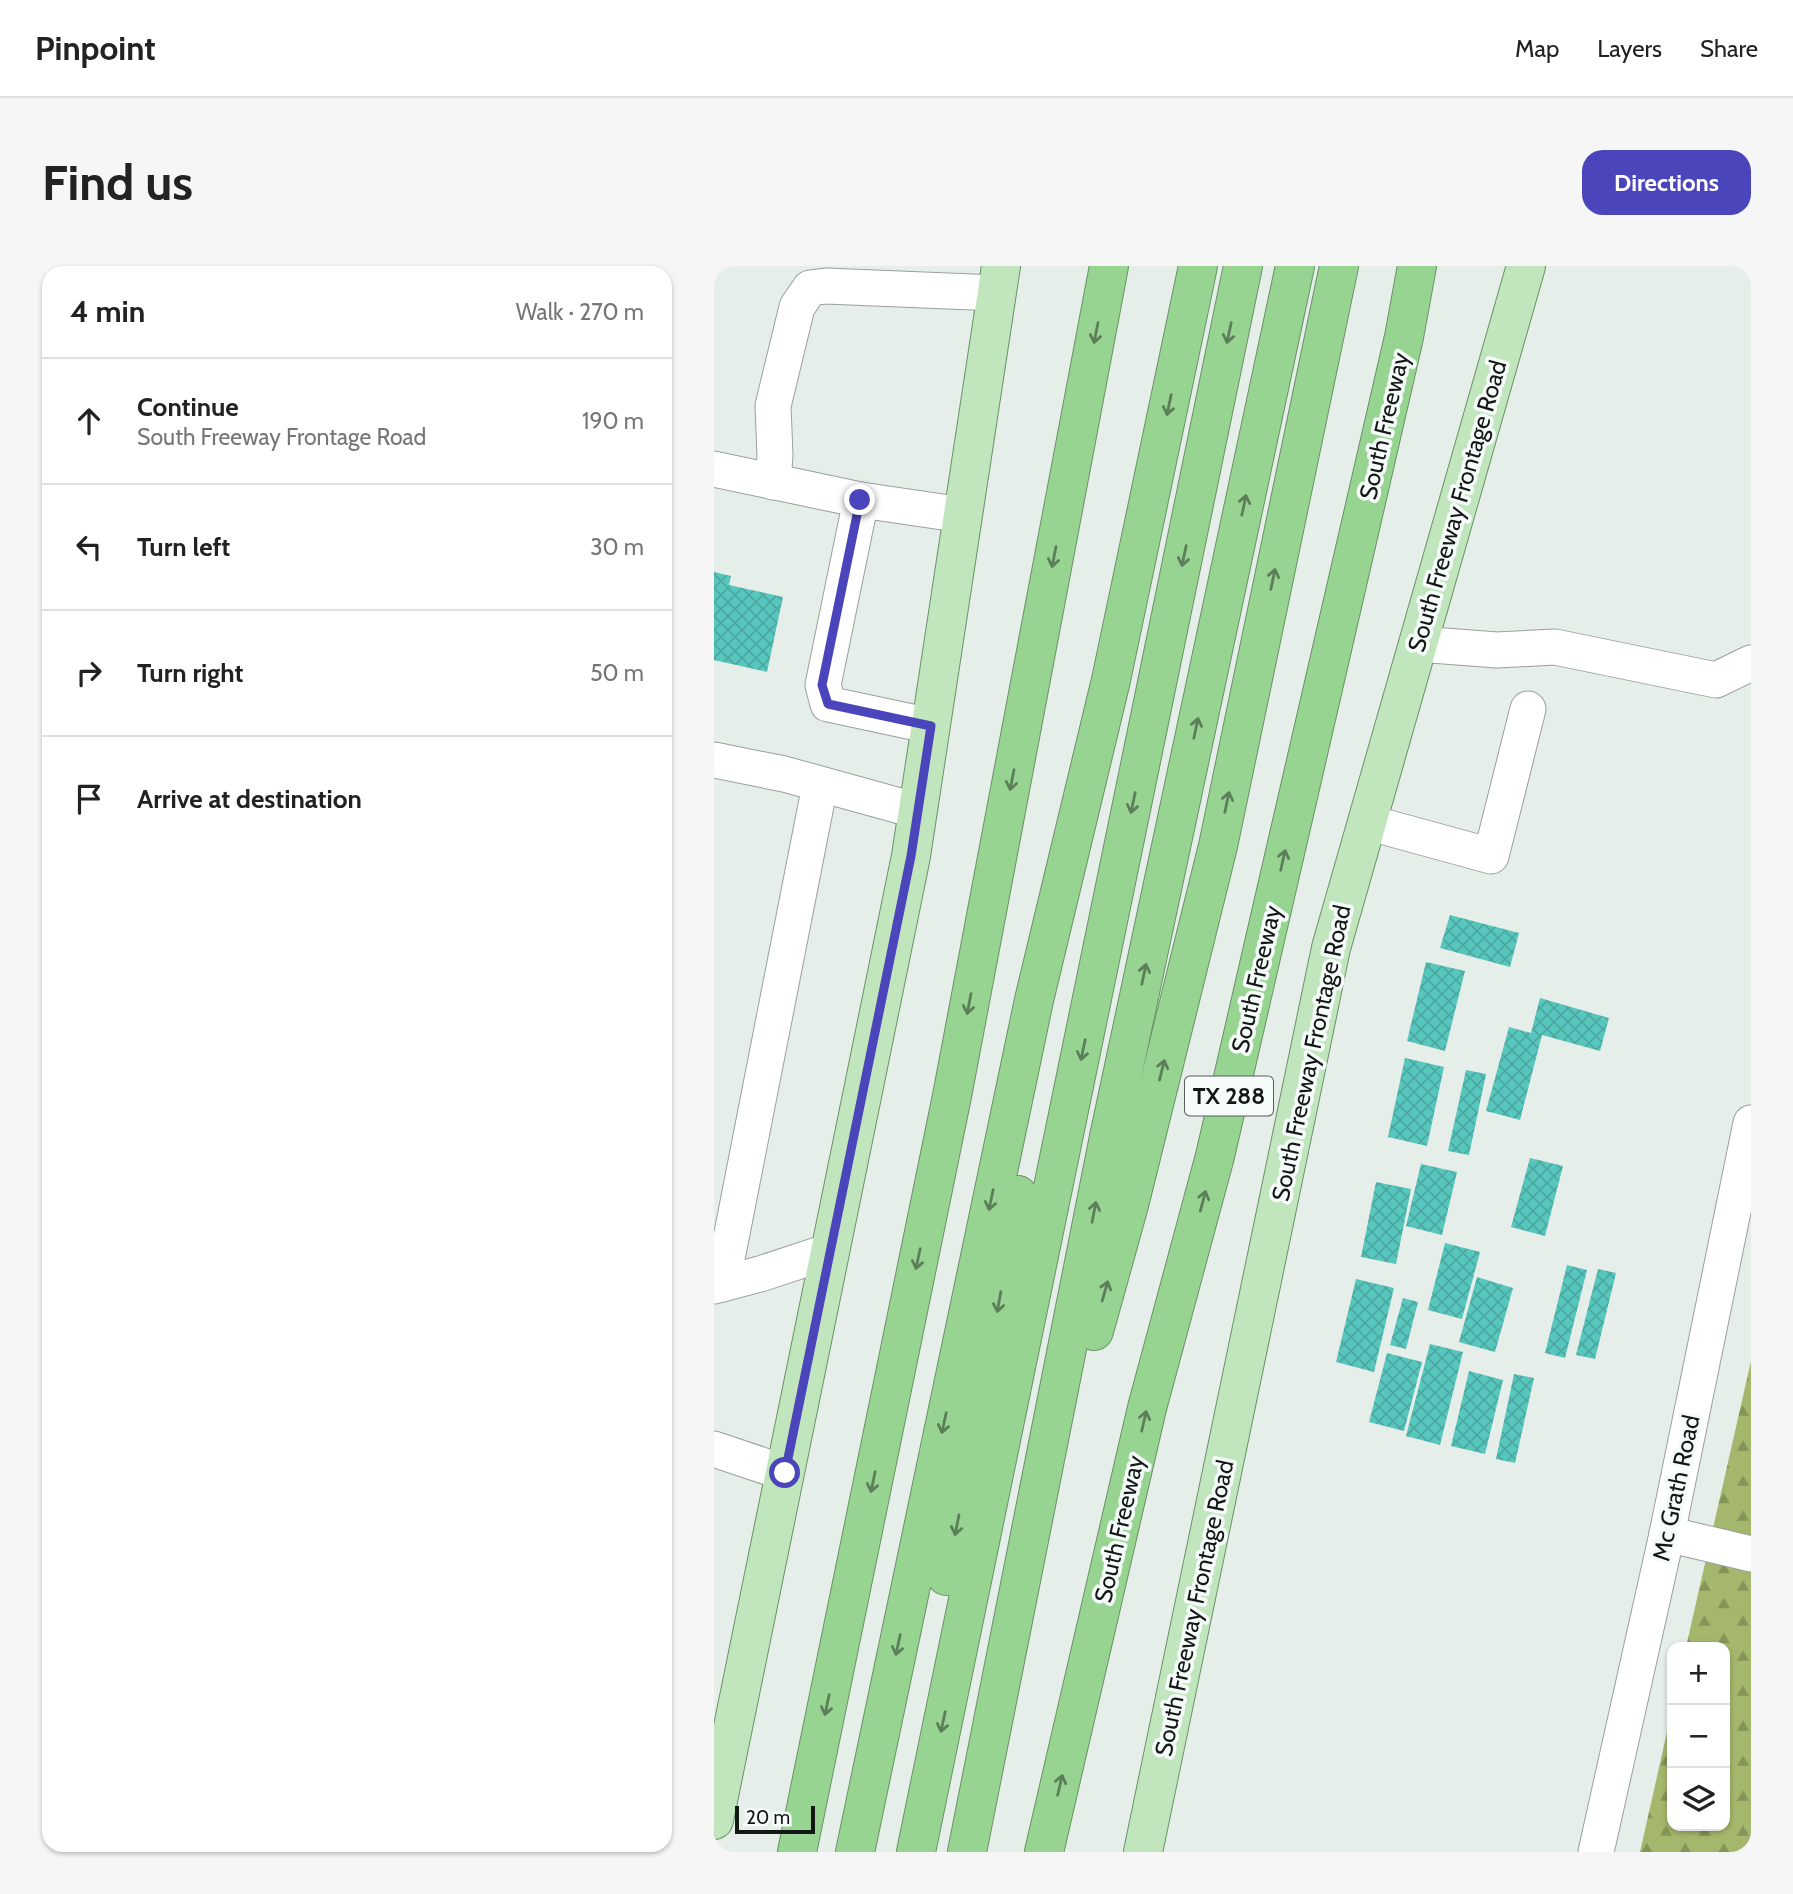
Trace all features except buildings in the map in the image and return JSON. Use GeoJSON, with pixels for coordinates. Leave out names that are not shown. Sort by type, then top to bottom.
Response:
{"type":"FeatureCollection","features":[{"type":"Feature","properties":{"kind":"highway"},"geometry":{"type":"LineString","coordinates":[[797,1852],[952,1096],[1109,266]]}},
{"type":"Feature","properties":{"kind":"highway"},"geometry":{"type":"LineString","coordinates":[[855,1852],[1034,1000],[1111,680],[1198,266]]}},
{"type":"Feature","properties":{"kind":"highway"},"geometry":{"type":"LineString","coordinates":[[916,1852],[1243,266]]}},
{"type":"Feature","properties":{"kind":"highway"},"geometry":{"type":"LineString","coordinates":[[967,1852],[1109,1137],[1295,266]]}},
{"type":"Feature","properties":{"kind":"highway"},"geometry":{"type":"LineString","coordinates":[[1014,1616],[1129,1205],[1218,846],[1339,266]]}},
{"type":"Feature","properties":{"kind":"highway","name":"South Freeway"},"geometry":{"type":"LineString","coordinates":[[1044,1852],[1147,1408],[1224,1116],[1405,337],[1417,266]]}},
{"type":"Feature","properties":{"kind":"highway"},"geometry":{"type":"LineString","coordinates":[[895,1852],[899,1813],[985,1381],[1111,680]]}},
{"type":"Feature","properties":{"kind":"main road","name":"South Freeway Frontage Road"},"geometry":{"type":"LineString","coordinates":[[1143,1852],[1328,962],[1526,266]]}},
{"type":"Feature","properties":{"kind":"main road"},"geometry":{"type":"LineString","coordinates":[[714,1820],[911,856],[999,280]]}},
{"type":"Feature","properties":{"kind":"street"},"geometry":{"type":"LineString","coordinates":[[773,481],[773,406],[797,307],[810,288],[999,280]]}},
{"type":"Feature","properties":{"kind":"street"},"geometry":{"type":"LineString","coordinates":[[714,469],[860,500],[963,515]]}},
{"type":"Feature","properties":{"kind":"street"},"geometry":{"type":"LineString","coordinates":[[860,500],[822,685],[828,704],[931,726]]}},
{"type":"Feature","properties":{"kind":"street"},"geometry":{"type":"LineString","coordinates":[[1418,644],[1497,650],[1555,648],[1716,680],[1751,663]]}},
{"type":"Feature","properties":{"kind":"street"},"geometry":{"type":"LineString","coordinates":[[1367,822],[1491,856],[1528,709]]}},
{"type":"Feature","properties":{"kind":"street"},"geometry":{"type":"LineString","coordinates":[[714,760],[784,774],[918,811]]}},
{"type":"Feature","properties":{"kind":"street"},"geometry":{"type":"LineString","coordinates":[[820,785],[718,1285],[831,1251]]}},
{"type":"Feature","properties":{"kind":"street","name":"Mc Grath Road"},"geometry":{"type":"LineString","coordinates":[[1596,1852],[1667,1534],[1751,1122]]}},
{"type":"Feature","properties":{"kind":"street"},"geometry":{"type":"LineString","coordinates":[[714,1449],[785,1473]]}},
{"type":"Feature","properties":{"kind":"street"},"geometry":{"type":"LineString","coordinates":[[1667,1534],[1751,1554]]}},
{"type":"Feature","properties":{"kind":"green space"},"geometry":{"type":"Polygon","coordinates":[[[1751,1361],[1751,1852],[1640,1852],[1667,1732],[1667,1831],[1730,1831],[1730,1642],[1687,1642],[1751,1361]]]}},
{"type":"Feature","properties":{"kind":"route"},"geometry":{"type":"LineString","coordinates":[[785,1473],[911,856],[931,726],[828,704],[822,685],[860,500]]}}]}
